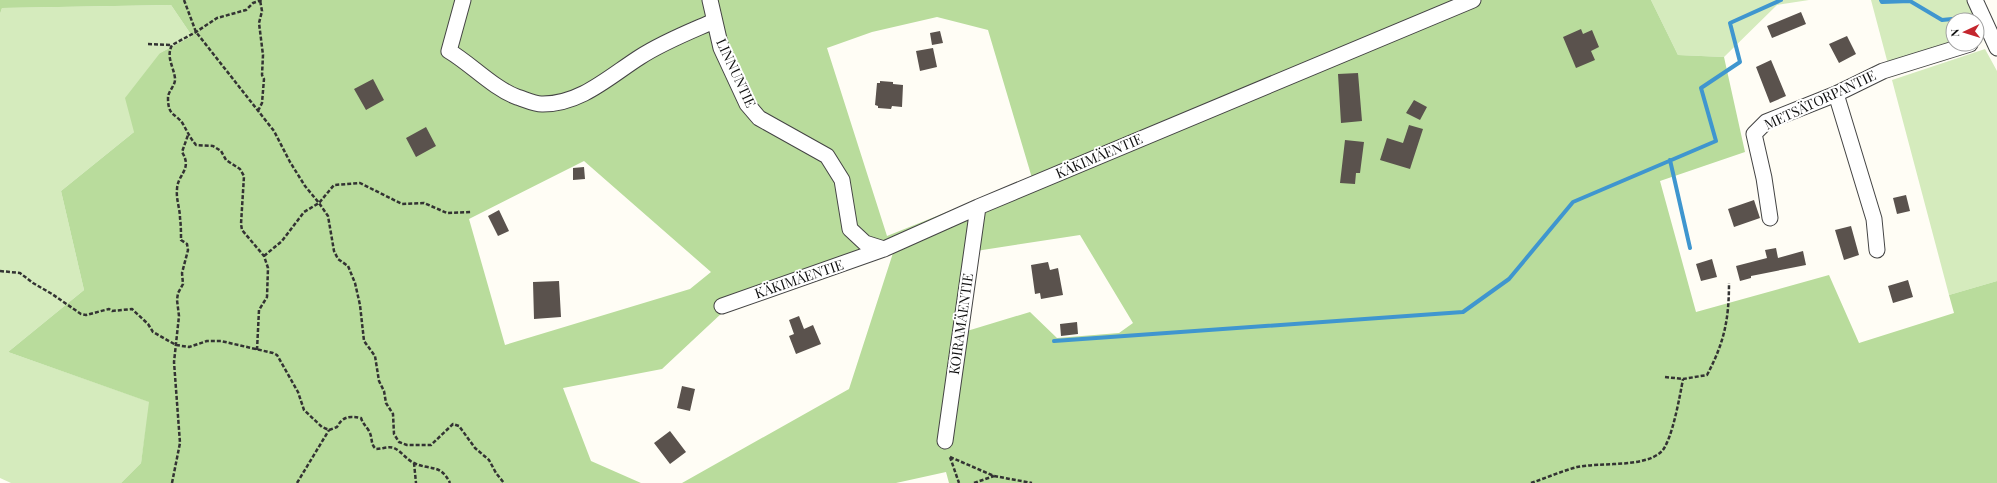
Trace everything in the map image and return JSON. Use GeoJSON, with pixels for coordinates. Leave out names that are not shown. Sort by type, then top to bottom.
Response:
{"type":"FeatureCollection","features":[{"type":"Feature","properties":{"kind":"street"},"geometry":{"type":"LineString","coordinates":[[463,0],[449,51],[515,96],[542,104],[572,99],[608,80],[640,57],[679,36],[714,21]]}},
{"type":"Feature","properties":{"kind":"street","name":"LINNUNTIE"},"geometry":{"type":"LineString","coordinates":[[710,0],[721,48],[747,104],[758,118],[827,156],[842,180],[850,228],[865,243],[884,249]]}},
{"type":"Feature","properties":{"kind":"street","name":"KÄKIMÄENTIE"},"geometry":{"type":"LineString","coordinates":[[722,306],[884,249],[978,207],[1473,0]]}},
{"type":"Feature","properties":{"kind":"street"},"geometry":{"type":"LineString","coordinates":[[1978,2],[1988,42]]}},
{"type":"Feature","properties":{"kind":"street","name":"METSÄTORPANTIE"},"geometry":{"type":"LineString","coordinates":[[1770,218],[1764,178],[1754,134],[1766,122],[1836,94],[1883,71],[1945,52]]}},
{"type":"Feature","properties":{"kind":"street"},"geometry":{"type":"LineString","coordinates":[[1836,94],[1874,218],[1877,250]]}},
{"type":"Feature","properties":{"kind":"street","name":"KOIRAMÄENTIE"},"geometry":{"type":"LineString","coordinates":[[945,441],[978,207]]}},
{"type":"Feature","properties":{"kind":"path"},"geometry":{"type":"LineString","coordinates":[[184,0],[196,32],[274,131],[290,162],[305,186],[328,216],[334,251],[338,258],[348,266],[355,283],[360,306],[364,341],[375,356],[376,372],[384,391],[386,403],[392,414],[394,434],[399,442],[407,445],[432,445],[454,424],[459,426],[476,448],[489,460],[496,473],[504,483]]}},
{"type":"Feature","properties":{"kind":"path"},"geometry":{"type":"LineString","coordinates":[[148,44],[172,45],[196,32],[217,18],[246,10],[253,3],[261,0],[262,11],[259,23],[263,45],[262,75],[264,80],[262,103],[258,111]]}},
{"type":"Feature","properties":{"kind":"path"},"geometry":{"type":"LineString","coordinates":[[172,45],[168,52],[175,81],[168,96],[169,109],[173,116],[182,122],[188,135],[196,145],[213,146],[220,151],[226,160],[240,169],[244,176],[241,224],[242,230],[264,256],[268,268],[267,297],[259,310],[257,350]]}},
{"type":"Feature","properties":{"kind":"path"},"geometry":{"type":"LineString","coordinates":[[172,483],[171,479],[180,443],[174,362],[179,316],[178,293],[182,284],[182,273],[188,250],[187,244],[181,240],[177,190],[178,182],[186,168],[186,159],[182,152],[188,135]]}},
{"type":"Feature","properties":{"kind":"path"},"geometry":{"type":"LineString","coordinates":[[264,256],[282,241],[304,212],[319,203],[334,185],[360,183],[402,204],[424,203],[447,213],[472,212]]}},
{"type":"Feature","properties":{"kind":"path"},"geometry":{"type":"LineString","coordinates":[[0,271],[20,273],[81,314],[86,315],[109,309],[112,311],[132,309],[148,324],[153,332],[176,346],[190,347],[207,341],[221,341],[273,353],[277,355],[298,392],[304,410],[318,424],[328,430]]}},
{"type":"Feature","properties":{"kind":"path"},"geometry":{"type":"LineString","coordinates":[[1665,377],[1683,379],[1707,375],[1718,354],[1729,316],[1729,283]]}},
{"type":"Feature","properties":{"kind":"path"},"geometry":{"type":"LineString","coordinates":[[1530,483],[1577,467],[1609,463],[1640,463],[1661,452],[1673,426],[1683,379]]}},
{"type":"Feature","properties":{"kind":"path"},"geometry":{"type":"LineString","coordinates":[[297,483],[328,430],[337,427],[341,420],[348,416],[361,418],[363,426],[369,432],[372,445],[376,449],[387,447],[395,449],[414,463],[438,468],[446,474],[450,483]]}},
{"type":"Feature","properties":{"kind":"path"},"geometry":{"type":"LineString","coordinates":[[945,441],[959,483]]}},
{"type":"Feature","properties":{"kind":"path"},"geometry":{"type":"LineString","coordinates":[[395,449],[399,442]]}},
{"type":"Feature","properties":{"kind":"path"},"geometry":{"type":"LineString","coordinates":[[950,457],[994,476],[1032,483]]}},
{"type":"Feature","properties":{"kind":"path"},"geometry":{"type":"LineString","coordinates":[[414,463],[416,483]]}},
{"type":"Feature","properties":{"kind":"path"},"geometry":{"type":"LineString","coordinates":[[974,483],[994,476]]}},
{"type":"Feature","properties":{"kind":"green space"},"geometry":{"type":"Polygon","coordinates":[[[0,0],[1651,0],[1678,55],[1724,57],[1745,152],[1660,181],[1696,312],[1829,275],[1859,343],[1954,313],[1949,295],[1997,281],[1997,483],[949,483],[946,472],[896,483],[682,483],[849,389],[893,253],[723,312],[662,369],[563,388],[591,461],[641,483],[121,483],[141,463],[149,402],[8,352],[84,290],[61,191],[134,132],[125,98],[160,53],[192,36],[171,5],[2,8],[0,14],[0,0]],[[937,17],[872,32],[827,48],[887,236],[1032,178],[988,30],[937,17]],[[584,161],[469,219],[505,345],[690,289],[711,272],[584,161]],[[1080,235],[976,251],[967,331],[1030,312],[1057,338],[1119,333],[1133,323],[1080,235]]]}},
{"type":"Feature","properties":{"kind":"green space"},"geometry":{"type":"Polygon","coordinates":[[[1651,0],[1809,0],[1777,5],[1724,57],[1678,55],[1651,0]]]}},
{"type":"Feature","properties":{"kind":"green space"},"geometry":{"type":"Polygon","coordinates":[[[1871,0],[1968,0],[1973,12],[1945,12],[1945,46],[1888,64],[1871,0]]]}},
{"type":"Feature","properties":{"kind":"green space"},"geometry":{"type":"Polygon","coordinates":[[[171,5],[192,36],[160,53],[134,132],[61,191],[84,290],[8,352],[150,402],[141,463],[121,483],[11,483],[0,478],[0,14],[2,8],[171,5]]]}},
{"type":"Feature","properties":{"kind":"green space"},"geometry":{"type":"Polygon","coordinates":[[[1985,49],[1997,71],[1997,281],[1949,295],[1892,80],[1976,52],[1985,52],[1985,49]]]}},
{"type":"Feature","properties":{"kind":"building"},"geometry":{"type":"Polygon","coordinates":[[[1801,12],[1806,24],[1772,38],[1767,26],[1801,12]]]}},
{"type":"Feature","properties":{"kind":"building"},"geometry":{"type":"Polygon","coordinates":[[[1581,29],[1583,34],[1592,30],[1599,47],[1591,51],[1595,60],[1576,68],[1563,37],[1581,29]]]}},
{"type":"Feature","properties":{"kind":"building"},"geometry":{"type":"Polygon","coordinates":[[[940,31],[943,43],[932,45],[930,33],[940,31]]]}},
{"type":"Feature","properties":{"kind":"building"},"geometry":{"type":"Polygon","coordinates":[[[1847,36],[1856,54],[1839,63],[1829,44],[1847,36]]]}},
{"type":"Feature","properties":{"kind":"building"},"geometry":{"type":"Polygon","coordinates":[[[933,48],[937,67],[920,71],[916,51],[933,48]]]}},
{"type":"Feature","properties":{"kind":"building"},"geometry":{"type":"Polygon","coordinates":[[[1771,60],[1786,96],[1770,103],[1756,67],[1771,60]]]}},
{"type":"Feature","properties":{"kind":"building"},"geometry":{"type":"Polygon","coordinates":[[[1358,73],[1362,121],[1341,123],[1338,74],[1358,73]]]}},
{"type":"Feature","properties":{"kind":"building"},"geometry":{"type":"Polygon","coordinates":[[[373,79],[384,100],[366,110],[354,89],[373,79]]]}},
{"type":"Feature","properties":{"kind":"building"},"geometry":{"type":"Polygon","coordinates":[[[880,81],[893,82],[893,84],[903,85],[902,107],[892,106],[891,109],[878,108],[878,106],[875,105],[877,83],[880,83],[880,81]]]}},
{"type":"Feature","properties":{"kind":"building"},"geometry":{"type":"Polygon","coordinates":[[[1414,100],[1427,107],[1420,120],[1406,113],[1414,100]]]}},
{"type":"Feature","properties":{"kind":"building"},"geometry":{"type":"Polygon","coordinates":[[[1409,125],[1423,129],[1410,169],[1380,160],[1387,138],[1403,143],[1409,125]]]}},
{"type":"Feature","properties":{"kind":"building"},"geometry":{"type":"Polygon","coordinates":[[[426,127],[436,146],[416,157],[406,138],[426,127]]]}},
{"type":"Feature","properties":{"kind":"building"},"geometry":{"type":"Polygon","coordinates":[[[1345,140],[1364,142],[1360,173],[1356,173],[1355,184],[1340,183],[1345,140]]]}},
{"type":"Feature","properties":{"kind":"building"},"geometry":{"type":"Polygon","coordinates":[[[584,167],[585,179],[573,180],[573,168],[584,167]]]}},
{"type":"Feature","properties":{"kind":"building"},"geometry":{"type":"Polygon","coordinates":[[[1906,195],[1910,211],[1897,214],[1893,198],[1906,195]]]}},
{"type":"Feature","properties":{"kind":"building"},"geometry":{"type":"Polygon","coordinates":[[[1754,200],[1760,218],[1734,227],[1728,209],[1754,200]]]}},
{"type":"Feature","properties":{"kind":"building"},"geometry":{"type":"Polygon","coordinates":[[[499,210],[509,231],[498,236],[488,216],[499,210]]]}},
{"type":"Feature","properties":{"kind":"building"},"geometry":{"type":"Polygon","coordinates":[[[1851,226],[1859,255],[1844,260],[1835,230],[1851,226]]]}},
{"type":"Feature","properties":{"kind":"building"},"geometry":{"type":"Polygon","coordinates":[[[1776,248],[1778,258],[1803,251],[1806,265],[1751,276],[1751,278],[1740,281],[1736,266],[1767,258],[1765,250],[1776,248]]]}},
{"type":"Feature","properties":{"kind":"building"},"geometry":{"type":"Polygon","coordinates":[[[1712,259],[1717,277],[1701,281],[1696,264],[1712,259]]]}},
{"type":"Feature","properties":{"kind":"building"},"geometry":{"type":"Polygon","coordinates":[[[1048,262],[1050,270],[1058,268],[1063,295],[1041,299],[1040,293],[1035,294],[1031,265],[1048,262]]]}},
{"type":"Feature","properties":{"kind":"building"},"geometry":{"type":"Polygon","coordinates":[[[1908,280],[1913,297],[1893,303],[1888,286],[1908,280]]]}},
{"type":"Feature","properties":{"kind":"building"},"geometry":{"type":"Polygon","coordinates":[[[559,281],[561,317],[534,319],[533,282],[559,281]]]}},
{"type":"Feature","properties":{"kind":"building"},"geometry":{"type":"Polygon","coordinates":[[[799,316],[804,329],[813,325],[821,344],[796,354],[789,336],[794,334],[789,320],[799,316]]]}},
{"type":"Feature","properties":{"kind":"building"},"geometry":{"type":"Polygon","coordinates":[[[1077,322],[1078,334],[1061,336],[1060,324],[1077,322]]]}},
{"type":"Feature","properties":{"kind":"building"},"geometry":{"type":"Polygon","coordinates":[[[682,386],[695,389],[690,411],[677,408],[682,386]]]}},
{"type":"Feature","properties":{"kind":"building"},"geometry":{"type":"Polygon","coordinates":[[[670,431],[686,452],[670,464],[654,443],[670,431]]]}},
{"type":"Feature","properties":{"kind":"waterway"},"geometry":{"type":"LineString","coordinates":[[1054,341],[1463,312],[1509,279],[1573,202],[1716,141],[1701,88],[1740,62],[1730,23],[1781,0]]}},
{"type":"Feature","properties":{"kind":"waterway"},"geometry":{"type":"LineString","coordinates":[[1881,0],[1882,2],[1910,1],[1942,20],[1945,20]]}},
{"type":"Feature","properties":{"kind":"waterway"},"geometry":{"type":"LineString","coordinates":[[1670,160],[1690,248]]}}]}
